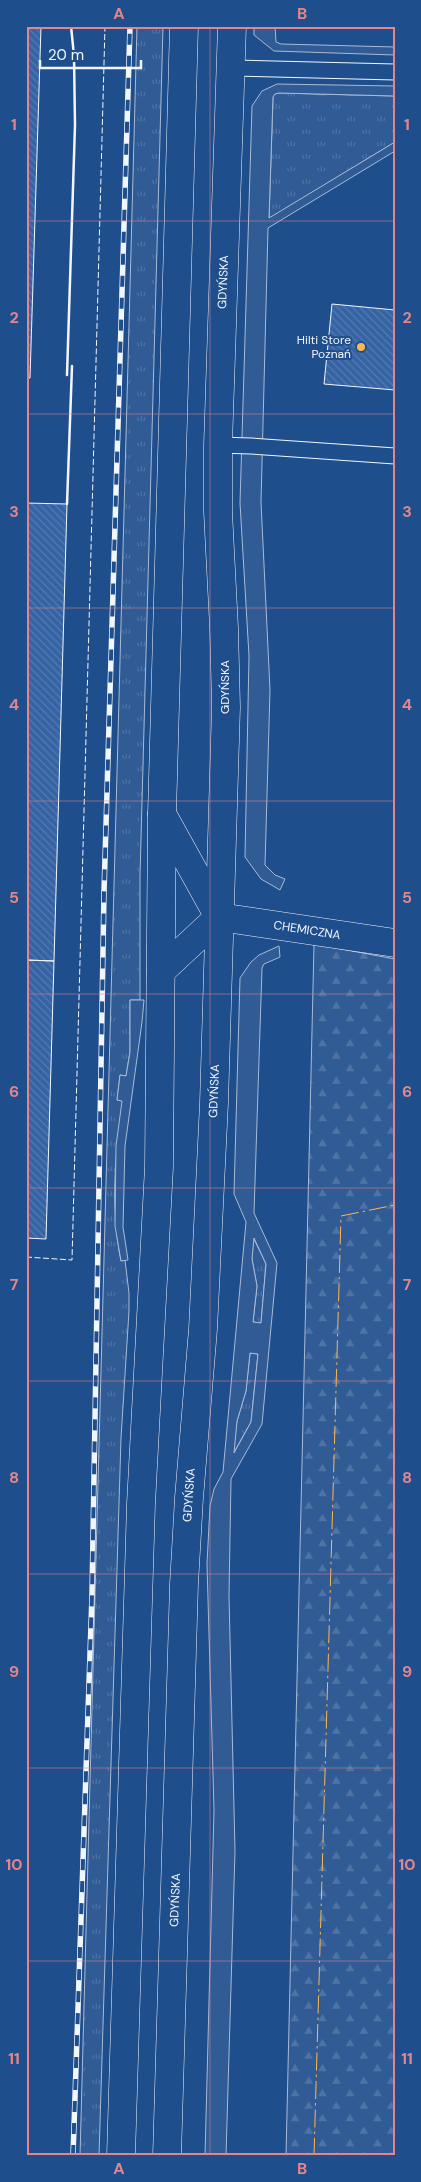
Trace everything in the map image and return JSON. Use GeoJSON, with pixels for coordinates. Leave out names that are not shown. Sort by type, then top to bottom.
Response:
{"type":"FeatureCollection","features":[{"type":"Feature","properties":{"kind":"main road"},"geometry":{"type":"LineString","coordinates":[[121,2156],[141,1514],[159,1167],[162,814],[184,26]]}},
{"type":"Feature","properties":{"kind":"main road","name":"GDYŃSKA"},"geometry":{"type":"LineString","coordinates":[[167,2156],[184,1584],[203,1329],[214,1103],[226,707],[218,512],[218,445],[232,26]]}},
{"type":"Feature","properties":{"kind":"main road"},"geometry":{"type":"LineString","coordinates":[[161,971],[219,917],[162,814]]}},
{"type":"Feature","properties":{"kind":"main road","name":"CHEMICZNA"},"geometry":{"type":"LineString","coordinates":[[219,917],[395,944]]}},
{"type":"Feature","properties":{"kind":"lane"},"geometry":{"type":"LineString","coordinates":[[231,68],[395,72]]}},
{"type":"Feature","properties":{"kind":"lane"},"geometry":{"type":"LineString","coordinates":[[218,445],[395,456]]}},
{"type":"Feature","properties":{"kind":"green space"},"geometry":{"type":"Polygon","coordinates":[[[137,26],[163,26],[140,876],[140,1000],[130,1000],[130,1052],[126,1076],[120,1075],[117,1100],[123,1101],[116,1161],[116,1221],[121,1261],[125,1260],[129,1311],[121,1438],[99,2156],[80,2156],[137,26]]]}},
{"type":"Feature","properties":{"kind":"green space"},"geometry":{"type":"Polygon","coordinates":[[[274,94],[395,96],[395,142],[269,219],[273,97],[274,94]]]}},
{"type":"Feature","properties":{"kind":"green space"},"geometry":{"type":"Polygon","coordinates":[[[314,944],[395,959],[395,2156],[286,2156],[314,944]]]}},
{"type":"Feature","properties":{"kind":"green space"},"geometry":{"type":"Polygon","coordinates":[[[253,1237],[266,1264],[261,1323],[253,1322],[257,1286],[252,1259],[253,1237]]]}},
{"type":"Feature","properties":{"kind":"green space"},"geometry":{"type":"Polygon","coordinates":[[[250,1353],[258,1354],[251,1422],[233,1454],[237,1421],[246,1391],[250,1353]]]}},
{"type":"Feature","properties":{"kind":"shaded area"},"geometry":{"type":"Polygon","coordinates":[[[254,26],[275,26],[276,42],[281,44],[395,47],[395,55],[274,51],[254,35],[254,26]]]}},
{"type":"Feature","properties":{"kind":"shaded area"},"geometry":{"type":"Polygon","coordinates":[[[277,84],[395,86],[395,96],[279,93],[273,97],[269,218],[395,142],[395,151],[268,228],[261,502],[270,690],[265,865],[275,875],[285,879],[280,890],[261,879],[245,857],[249,656],[240,503],[252,106],[262,91],[277,84]]]}},
{"type":"Feature","properties":{"kind":"shaded area"},"geometry":{"type":"Polygon","coordinates":[[[279,946],[280,957],[264,964],[262,968],[254,1213],[277,1263],[262,1424],[231,1479],[229,1596],[235,1851],[226,2156],[205,2156],[214,1810],[207,1564],[210,1506],[214,1489],[223,1472],[246,1222],[234,1194],[240,978],[251,962],[259,955],[279,946]],[[254,1238],[252,1259],[257,1286],[253,1322],[261,1323],[266,1264],[254,1238]],[[250,1353],[246,1391],[237,1421],[234,1453],[251,1422],[258,1354],[250,1353]]]}},
{"type":"Feature","properties":{"kind":"shaded area"},"geometry":{"type":"Polygon","coordinates":[[[130,1000],[144,1000],[125,1146],[123,1227],[128,1260],[121,1261],[115,1226],[116,1146],[122,1101],[117,1100],[120,1075],[126,1076],[130,1052],[130,1000]]]}},
{"type":"Feature","properties":{"kind":"building"},"geometry":{"type":"Polygon","coordinates":[[[26,26],[41,26],[30,378],[26,378],[26,26]]]}},
{"type":"Feature","properties":{"kind":"building","name":"Hilti Store Poznań"},"geometry":{"type":"Polygon","coordinates":[[[332,304],[395,310],[395,390],[324,384],[332,304]]]}},
{"type":"Feature","properties":{"kind":"building"},"geometry":{"type":"Polygon","coordinates":[[[26,503],[67,504],[54,961],[26,960],[26,503]]]}},
{"type":"Feature","properties":{"kind":"building"},"geometry":{"type":"Polygon","coordinates":[[[26,960],[54,961],[46,1239],[26,1238],[26,960]]]}},
{"type":"Feature","properties":{"kind":"railway"},"geometry":{"type":"LineString","coordinates":[[73,2156],[92,1595],[104,892],[130,26]]}},
{"type":"Feature","properties":{"kind":"fence"},"geometry":{"type":"LineString","coordinates":[[26,1257],[72,1260],[105,26]]}},
{"type":"Feature","properties":{"kind":"wall"},"geometry":{"type":"LineString","coordinates":[[67,375],[75,125],[74,56],[71,26]]}},
{"type":"Feature","properties":{"kind":"wall"},"geometry":{"type":"LineString","coordinates":[[67,504],[72,366]]}},
{"type":"Feature","properties":{"kind":"power"},"geometry":{"type":"LineString","coordinates":[[314,2156],[341,1216],[395,1205]]}},
{"type":"Feature","properties":{"kind":"place","name":"Hilti Store Poznań"},"geometry":{"type":"Point","coordinates":[361,347]}}]}
